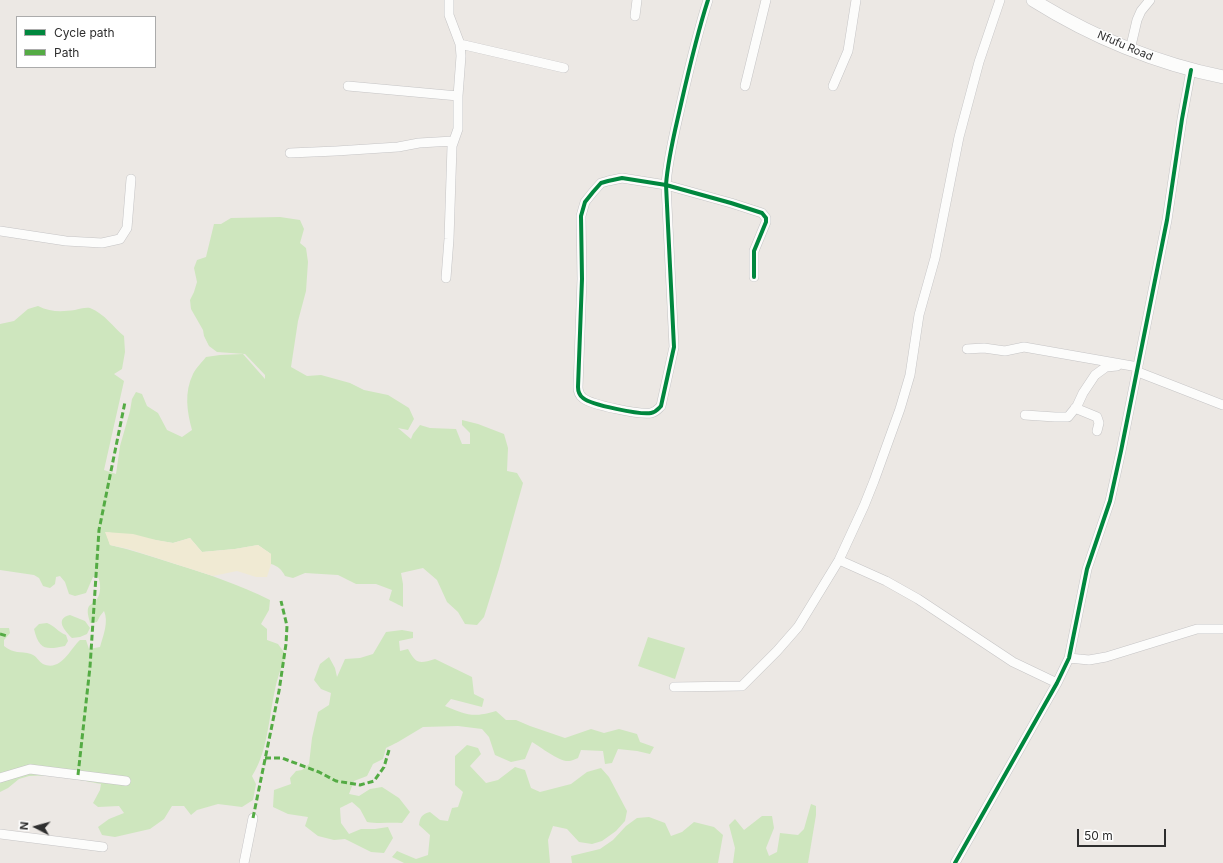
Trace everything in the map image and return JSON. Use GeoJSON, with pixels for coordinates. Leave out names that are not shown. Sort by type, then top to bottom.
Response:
{"type":"FeatureCollection","features":[{"type":"Feature","properties":{"kind":"street"},"geometry":{"type":"LineString","coordinates":[[446,278],[453,141],[458,128],[458,96],[461,56],[460,44],[449,15],[449,0]]}},
{"type":"Feature","properties":{"kind":"street"},"geometry":{"type":"LineString","coordinates":[[635,16],[637,0]]}},
{"type":"Feature","properties":{"kind":"street"},"geometry":{"type":"LineString","coordinates":[[708,0],[689,67],[669,154],[666,185],[674,347],[661,406],[654,412],[640,413],[588,401],[580,396],[578,387],[582,279],[580,216],[585,202],[602,183],[618,178],[666,185],[762,213],[766,218],[766,226],[754,251],[754,276]]}},
{"type":"Feature","properties":{"kind":"street"},"geometry":{"type":"LineString","coordinates":[[745,86],[766,0]]}},
{"type":"Feature","properties":{"kind":"street"},"geometry":{"type":"LineString","coordinates":[[833,86],[848,51],[856,0]]}},
{"type":"Feature","properties":{"kind":"street"},"geometry":{"type":"LineString","coordinates":[[674,687],[742,686],[777,651],[798,627],[839,560],[864,506],[906,390],[913,358],[919,315],[935,258],[958,143],[978,62],[1000,0]]}},
{"type":"Feature","properties":{"kind":"street","name":"Nfufu Road"},"geometry":{"type":"LineString","coordinates":[[1034,0],[1047,4],[1088,31],[1130,50],[1191,70],[1223,77]]}},
{"type":"Feature","properties":{"kind":"street"},"geometry":{"type":"LineString","coordinates":[[1130,50],[1137,20],[1141,11],[1150,0]]}},
{"type":"Feature","properties":{"kind":"street"},"geometry":{"type":"LineString","coordinates":[[460,44],[564,68]]}},
{"type":"Feature","properties":{"kind":"street"},"geometry":{"type":"LineString","coordinates":[[955,863],[1057,683],[1069,658],[1087,569],[1110,501],[1138,370],[1167,220],[1191,70]]}},
{"type":"Feature","properties":{"kind":"street"},"geometry":{"type":"LineString","coordinates":[[348,86],[458,96]]}},
{"type":"Feature","properties":{"kind":"street"},"geometry":{"type":"LineString","coordinates":[[290,152],[343,151],[453,141]]}},
{"type":"Feature","properties":{"kind":"street"},"geometry":{"type":"LineString","coordinates":[[0,231],[66,241],[102,243],[120,239],[127,228],[131,179]]}},
{"type":"Feature","properties":{"kind":"street"},"geometry":{"type":"LineString","coordinates":[[967,349],[984,348],[1005,351],[1024,346],[1126,365],[1223,405]]}},
{"type":"Feature","properties":{"kind":"street"},"geometry":{"type":"LineString","coordinates":[[1024,415],[1055,418],[1068,417],[1075,408],[1094,375],[1106,367],[1126,365]]}},
{"type":"Feature","properties":{"kind":"street"},"geometry":{"type":"LineString","coordinates":[[1075,408],[1097,417],[1099,423],[1097,431]]}},
{"type":"Feature","properties":{"kind":"street"},"geometry":{"type":"LineString","coordinates":[[839,560],[886,581],[918,599],[1013,662],[1057,683]]}},
{"type":"Feature","properties":{"kind":"street"},"geometry":{"type":"LineString","coordinates":[[1069,658],[1089,660],[1106,657],[1197,629],[1223,629]]}},
{"type":"Feature","properties":{"kind":"street"},"geometry":{"type":"LineString","coordinates":[[0,778],[30,769],[126,781]]}},
{"type":"Feature","properties":{"kind":"street"},"geometry":{"type":"LineString","coordinates":[[244,863],[253,818]]}},
{"type":"Feature","properties":{"kind":"street"},"geometry":{"type":"LineString","coordinates":[[0,834],[103,847]]}},
{"type":"Feature","properties":{"kind":"green space"},"geometry":{"type":"Polygon","coordinates":[[[280,217],[300,220],[304,229],[300,243],[306,248],[308,262],[306,291],[298,321],[291,367],[307,376],[321,375],[350,383],[364,390],[388,395],[409,408],[414,419],[408,430],[398,428],[411,439],[420,425],[430,428],[456,429],[462,444],[470,444],[470,433],[462,425],[462,420],[478,424],[504,434],[508,448],[507,471],[517,473],[523,483],[499,569],[484,617],[477,625],[465,624],[458,612],[447,602],[437,580],[423,568],[401,573],[403,584],[403,607],[389,600],[392,590],[376,584],[356,584],[338,575],[305,573],[293,578],[285,576],[280,568],[271,564],[271,554],[258,545],[202,552],[190,538],[173,543],[106,532],[110,545],[212,576],[247,589],[270,600],[269,610],[261,624],[267,629],[267,640],[278,644],[286,655],[274,693],[268,730],[262,754],[258,766],[252,776],[256,784],[253,800],[242,807],[218,804],[197,810],[191,815],[184,806],[172,806],[164,819],[150,829],[115,837],[102,835],[98,827],[109,819],[124,813],[119,806],[98,807],[93,803],[100,790],[101,784],[54,775],[29,776],[19,779],[8,788],[0,792],[0,628],[9,628],[10,633],[4,640],[4,646],[14,651],[31,654],[43,664],[49,666],[60,662],[80,640],[86,640],[89,649],[100,647],[106,620],[104,611],[97,622],[90,623],[88,614],[89,606],[96,600],[100,591],[98,577],[93,577],[86,593],[75,596],[69,594],[65,582],[60,576],[56,577],[55,584],[50,588],[43,586],[39,578],[34,575],[0,570],[0,324],[14,321],[28,309],[38,306],[60,311],[90,308],[100,314],[124,336],[125,352],[122,369],[114,374],[124,381],[104,470],[116,474],[120,446],[132,399],[136,392],[142,394],[147,406],[158,413],[167,430],[182,437],[192,430],[187,402],[190,381],[197,367],[206,357],[243,354],[265,379],[265,375],[245,354],[217,352],[209,346],[203,330],[191,309],[190,300],[197,282],[194,268],[197,260],[206,257],[214,224],[221,224],[231,218],[280,217]]]}},
{"type":"Feature","properties":{"kind":"green space"},"geometry":{"type":"Polygon","coordinates":[[[70,615],[85,621],[90,628],[87,634],[72,638],[69,635],[64,629],[62,622],[65,617],[70,615]]]}},
{"type":"Feature","properties":{"kind":"green space"},"geometry":{"type":"Polygon","coordinates":[[[47,623],[66,635],[68,641],[65,646],[48,648],[41,645],[34,629],[39,624],[47,623]]]}},
{"type":"Feature","properties":{"kind":"green space"},"geometry":{"type":"Polygon","coordinates":[[[402,630],[413,632],[413,638],[399,641],[400,651],[408,649],[413,658],[418,662],[425,662],[435,659],[472,677],[474,694],[484,699],[482,707],[451,699],[445,706],[459,712],[475,715],[496,711],[506,720],[516,720],[565,738],[591,729],[604,733],[619,729],[637,734],[640,742],[654,747],[650,754],[618,749],[612,763],[605,764],[603,751],[581,750],[578,758],[565,761],[555,757],[532,742],[525,759],[511,762],[495,755],[489,737],[482,729],[458,726],[423,727],[386,748],[383,759],[373,764],[367,776],[354,781],[349,794],[359,796],[370,789],[382,787],[399,798],[410,812],[402,823],[367,822],[360,809],[352,802],[340,808],[341,823],[349,834],[361,829],[388,827],[393,838],[384,853],[371,852],[345,839],[334,840],[318,836],[305,826],[308,817],[288,814],[273,807],[274,790],[291,784],[290,778],[296,771],[302,770],[309,764],[312,738],[318,712],[329,705],[331,693],[321,689],[314,680],[320,664],[329,657],[335,668],[337,677],[345,659],[360,658],[373,654],[386,632],[402,630]]]}},
{"type":"Feature","properties":{"kind":"green space"},"geometry":{"type":"Polygon","coordinates":[[[648,637],[685,648],[675,679],[638,666],[648,637]]]}},
{"type":"Feature","properties":{"kind":"green space"},"geometry":{"type":"Polygon","coordinates":[[[467,745],[478,748],[481,754],[470,766],[486,783],[498,780],[515,767],[525,770],[531,788],[540,792],[571,784],[587,772],[601,768],[609,777],[627,811],[625,821],[616,831],[602,841],[592,844],[579,842],[567,829],[553,826],[548,840],[550,863],[404,863],[392,857],[397,851],[416,859],[428,855],[430,835],[419,825],[420,820],[423,815],[430,812],[440,820],[448,821],[452,808],[458,807],[463,792],[455,785],[455,756],[467,745]]]}},
{"type":"Feature","properties":{"kind":"green space"},"geometry":{"type":"Polygon","coordinates":[[[811,804],[816,806],[816,815],[808,863],[733,863],[735,848],[729,825],[735,819],[744,830],[762,816],[772,816],[774,828],[766,848],[769,856],[777,852],[780,833],[798,835],[804,829],[811,804]]]}},
{"type":"Feature","properties":{"kind":"green space"},"geometry":{"type":"Polygon","coordinates":[[[649,817],[665,823],[671,836],[682,832],[694,822],[714,827],[723,835],[718,863],[572,863],[571,856],[600,849],[613,840],[626,826],[637,818],[649,817]]]}},
{"type":"Feature","properties":{"kind":"sand"},"geometry":{"type":"Polygon","coordinates":[[[105,532],[133,534],[173,543],[190,538],[202,552],[258,545],[271,554],[271,564],[267,577],[256,577],[237,571],[213,576],[129,549],[110,545],[105,532]]]}},
{"type":"Feature","properties":{"kind":"marked path"},"geometry":{"type":"LineString","coordinates":[[78,775],[90,667],[99,530],[125,402]]}},
{"type":"Feature","properties":{"kind":"marked path"},"geometry":{"type":"LineString","coordinates":[[253,818],[279,691],[286,644],[287,626],[281,601]]}},
{"type":"Feature","properties":{"kind":"marked path"},"geometry":{"type":"LineString","coordinates":[[0,634],[7,636]]}},
{"type":"Feature","properties":{"kind":"marked path"},"geometry":{"type":"LineString","coordinates":[[265,758],[282,758],[319,772],[336,781],[360,785],[374,781],[384,767],[389,750]]}},
{"type":"Feature","properties":{"kind":"cycle path"},"geometry":{"type":"LineString","coordinates":[[708,0],[687,78],[668,164],[666,185],[674,347],[661,406],[653,413],[637,412],[596,404],[588,401],[580,395],[578,387],[582,279],[581,216],[585,202],[601,183],[622,178],[666,185],[762,213],[766,218],[766,222],[754,251],[754,277]]}},
{"type":"Feature","properties":{"kind":"cycle path"},"geometry":{"type":"LineString","coordinates":[[955,863],[1057,683],[1069,658],[1087,569],[1110,501],[1121,451],[1167,220],[1191,70]]}}]}
